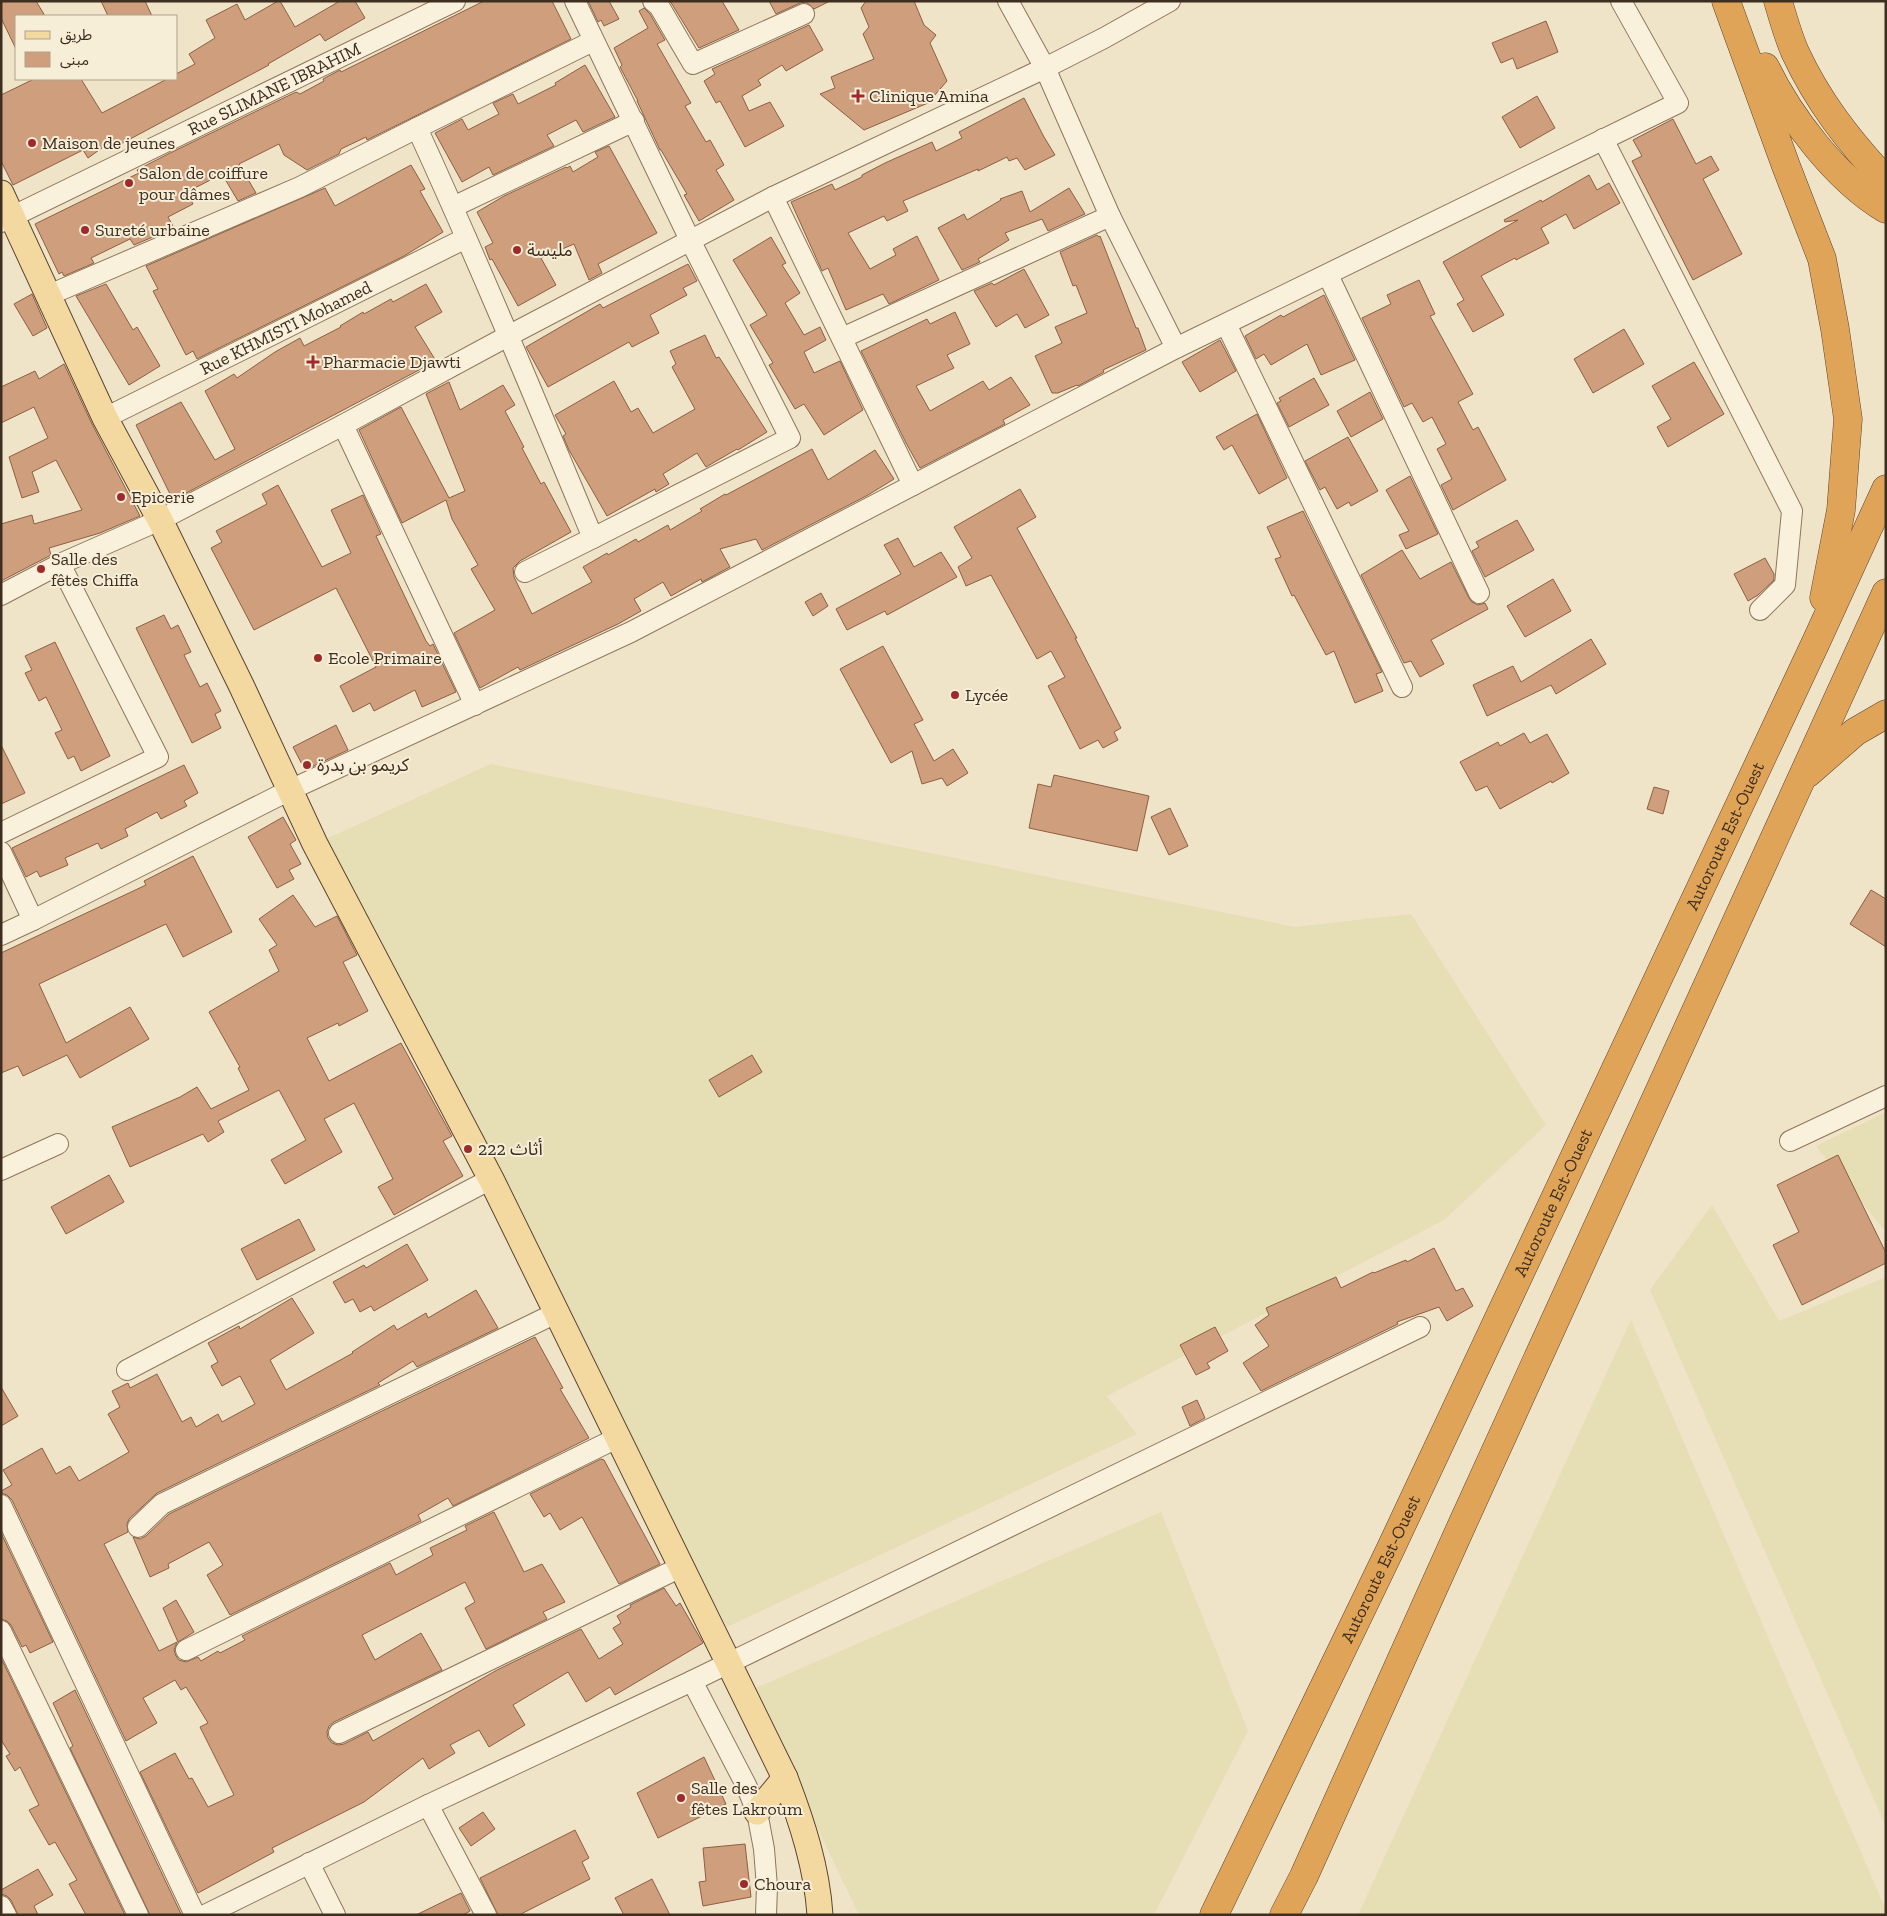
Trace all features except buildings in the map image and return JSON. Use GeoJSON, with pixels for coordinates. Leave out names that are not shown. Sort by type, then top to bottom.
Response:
{"type":"FeatureCollection","features":[{"type":"Feature","properties":{"kind":"highway"},"geometry":{"type":"LineString","coordinates":[[1726,1],[1822,260],[1847,410],[1848,419],[1841,510],[1816,642]]}},
{"type":"Feature","properties":{"kind":"highway"},"geometry":{"type":"LineString","coordinates":[[1731,1],[1776,91],[1821,152],[1869,199],[1886,210]]}},
{"type":"Feature","properties":{"kind":"highway"},"geometry":{"type":"LineString","coordinates":[[1778,1],[1794,51],[1816,93],[1848,140],[1886,181]]}},
{"type":"Feature","properties":{"kind":"highway","name":"Autoroute Est-Ouest"},"geometry":{"type":"LineString","coordinates":[[1214,1915],[1390,1550],[1886,489]]}},
{"type":"Feature","properties":{"kind":"highway"},"geometry":{"type":"LineString","coordinates":[[1284,1915],[1308,1867],[1886,594]]}},
{"type":"Feature","properties":{"kind":"highway"},"geometry":{"type":"LineString","coordinates":[[1800,781],[1855,732],[1886,714]]}},
{"type":"Feature","properties":{"kind":"main road"},"geometry":{"type":"LineString","coordinates":[[1,193],[7,219],[49,295],[106,418],[160,520],[315,844],[491,1179],[785,1778],[807,1842],[820,1915]]}},
{"type":"Feature","properties":{"kind":"main road"},"geometry":{"type":"LineString","coordinates":[[757,1812],[785,1778]]}},
{"type":"Feature","properties":{"kind":"street","name":"Rue SLIMANE IBRAHIM"},"geometry":{"type":"LineString","coordinates":[[7,219],[455,1]]}},
{"type":"Feature","properties":{"kind":"street"},"geometry":{"type":"LineString","coordinates":[[525,572],[790,438],[690,240],[575,1]]}},
{"type":"Feature","properties":{"kind":"street"},"geometry":{"type":"LineString","coordinates":[[653,1],[659,6],[693,64],[804,14]]}},
{"type":"Feature","properties":{"kind":"street"},"geometry":{"type":"LineString","coordinates":[[1008,1],[1045,68],[1110,216],[1176,348]]}},
{"type":"Feature","properties":{"kind":"street"},"geometry":{"type":"LineString","coordinates":[[1,595],[60,564],[160,520],[343,425],[773,196],[1045,68],[1170,1]]}},
{"type":"Feature","properties":{"kind":"street"},"geometry":{"type":"LineString","coordinates":[[1,934],[33,920],[290,790],[631,632],[1176,348],[1678,103],[1621,1]]}},
{"type":"Feature","properties":{"kind":"street"},"geometry":{"type":"LineString","coordinates":[[49,295],[300,187],[593,41]]}},
{"type":"Feature","properties":{"kind":"street"},"geometry":{"type":"LineString","coordinates":[[453,207],[634,121]]}},
{"type":"Feature","properties":{"kind":"street"},"geometry":{"type":"LineString","coordinates":[[417,128],[453,207],[593,538]]}},
{"type":"Feature","properties":{"kind":"street"},"geometry":{"type":"LineString","coordinates":[[1603,139],[1792,511],[1785,585],[1760,610]]}},
{"type":"Feature","properties":{"kind":"street"},"geometry":{"type":"LineString","coordinates":[[773,196],[913,485]]}},
{"type":"Feature","properties":{"kind":"street"},"geometry":{"type":"LineString","coordinates":[[842,338],[1110,216]]}},
{"type":"Feature","properties":{"kind":"street","name":"Rue KHMISTI Mohamed"},"geometry":{"type":"LineString","coordinates":[[106,418],[466,238]]}},
{"type":"Feature","properties":{"kind":"street"},"geometry":{"type":"LineString","coordinates":[[1328,274],[1479,593]]}},
{"type":"Feature","properties":{"kind":"street"},"geometry":{"type":"LineString","coordinates":[[1226,324],[1402,688]]}},
{"type":"Feature","properties":{"kind":"street"},"geometry":{"type":"LineString","coordinates":[[343,425],[475,705]]}},
{"type":"Feature","properties":{"kind":"street"},"geometry":{"type":"LineString","coordinates":[[1,833],[158,757],[60,564]]}},
{"type":"Feature","properties":{"kind":"street"},"geometry":{"type":"LineString","coordinates":[[1,852],[33,920]]}},
{"type":"Feature","properties":{"kind":"street"},"geometry":{"type":"LineString","coordinates":[[1790,1141],[1886,1096]]}},
{"type":"Feature","properties":{"kind":"street"},"geometry":{"type":"LineString","coordinates":[[1,1170],[58,1144]]}},
{"type":"Feature","properties":{"kind":"street"},"geometry":{"type":"LineString","coordinates":[[127,1370],[491,1179]]}},
{"type":"Feature","properties":{"kind":"street"},"geometry":{"type":"LineString","coordinates":[[138,1528],[162,1504],[556,1312]]}},
{"type":"Feature","properties":{"kind":"street"},"geometry":{"type":"LineString","coordinates":[[205,1915],[428,1805],[692,1681],[1420,1327]]}},
{"type":"Feature","properties":{"kind":"street"},"geometry":{"type":"LineString","coordinates":[[186,1650],[618,1438]]}},
{"type":"Feature","properties":{"kind":"street"},"geometry":{"type":"LineString","coordinates":[[1,1505],[195,1915]]}},
{"type":"Feature","properties":{"kind":"street"},"geometry":{"type":"LineString","coordinates":[[340,1733],[680,1567]]}},
{"type":"Feature","properties":{"kind":"street"},"geometry":{"type":"LineString","coordinates":[[1,1631],[138,1915]]}},
{"type":"Feature","properties":{"kind":"street"},"geometry":{"type":"LineString","coordinates":[[692,1681],[746,1785],[757,1812],[764,1849],[767,1887],[766,1915]]}},
{"type":"Feature","properties":{"kind":"street"},"geometry":{"type":"LineString","coordinates":[[428,1805],[486,1915]]}},
{"type":"Feature","properties":{"kind":"street"},"geometry":{"type":"LineString","coordinates":[[309,1863],[335,1915]]}},
{"type":"Feature","properties":{"kind":"street"},"geometry":{"type":"LineString","coordinates":[[1,1906],[6,1915]]}},
{"type":"Feature","properties":{"kind":"shaded area"},"geometry":{"type":"Polygon","coordinates":[[[491,764],[1295,927],[1411,914],[1546,1125],[1444,1220],[1107,1396],[1137,1434],[727,1627],[315,844],[491,764]]]}},
{"type":"Feature","properties":{"kind":"shaded area"},"geometry":{"type":"Polygon","coordinates":[[[1886,1112],[1886,1232],[1816,1146],[1886,1112]]]}},
{"type":"Feature","properties":{"kind":"shaded area"},"geometry":{"type":"Polygon","coordinates":[[[1712,1205],[1779,1321],[1886,1277],[1886,1827],[1650,1290],[1712,1205]]]}},
{"type":"Feature","properties":{"kind":"shaded area"},"geometry":{"type":"Polygon","coordinates":[[[1631,1320],[1886,1910],[1886,1915],[1358,1915],[1631,1320]]]}},
{"type":"Feature","properties":{"kind":"shaded area"},"geometry":{"type":"Polygon","coordinates":[[[1161,1512],[1248,1731],[1154,1915],[859,1915],[751,1690],[1161,1512]]]}},
{"type":"Feature","properties":{"kind":"place","name":"Clinique Amina"},"geometry":{"type":"Point","coordinates":[858,96]}},
{"type":"Feature","properties":{"kind":"place","name":"Maison de jeunes"},"geometry":{"type":"Point","coordinates":[32,143]}},
{"type":"Feature","properties":{"kind":"place","name":"Salon de coiffure pour dâmes"},"geometry":{"type":"Point","coordinates":[129,183]}},
{"type":"Feature","properties":{"kind":"place","name":"Sureté urbaine"},"geometry":{"type":"Point","coordinates":[85,230]}},
{"type":"Feature","properties":{"kind":"place","name":"مليسة"},"geometry":{"type":"Point","coordinates":[517,250]}},
{"type":"Feature","properties":{"kind":"place","name":"Pharmacie Djawti"},"geometry":{"type":"Point","coordinates":[313,362]}},
{"type":"Feature","properties":{"kind":"place","name":"Epicerie"},"geometry":{"type":"Point","coordinates":[121,497]}},
{"type":"Feature","properties":{"kind":"place","name":"Salle des fêtes Chiffa"},"geometry":{"type":"Point","coordinates":[41,569]}},
{"type":"Feature","properties":{"kind":"place","name":"Ecole Primaire"},"geometry":{"type":"Point","coordinates":[318,658]}},
{"type":"Feature","properties":{"kind":"place","name":"Lycée"},"geometry":{"type":"Point","coordinates":[955,695]}},
{"type":"Feature","properties":{"kind":"place","name":"كريمو بن بدرة"},"geometry":{"type":"Point","coordinates":[307,765]}},
{"type":"Feature","properties":{"kind":"place","name":"أثاث 222"},"geometry":{"type":"Point","coordinates":[468,1149]}},
{"type":"Feature","properties":{"kind":"place","name":"Salle des fêtes Lakroum"},"geometry":{"type":"Point","coordinates":[681,1798]}},
{"type":"Feature","properties":{"kind":"place","name":"Choura"},"geometry":{"type":"Point","coordinates":[744,1884]}}]}
